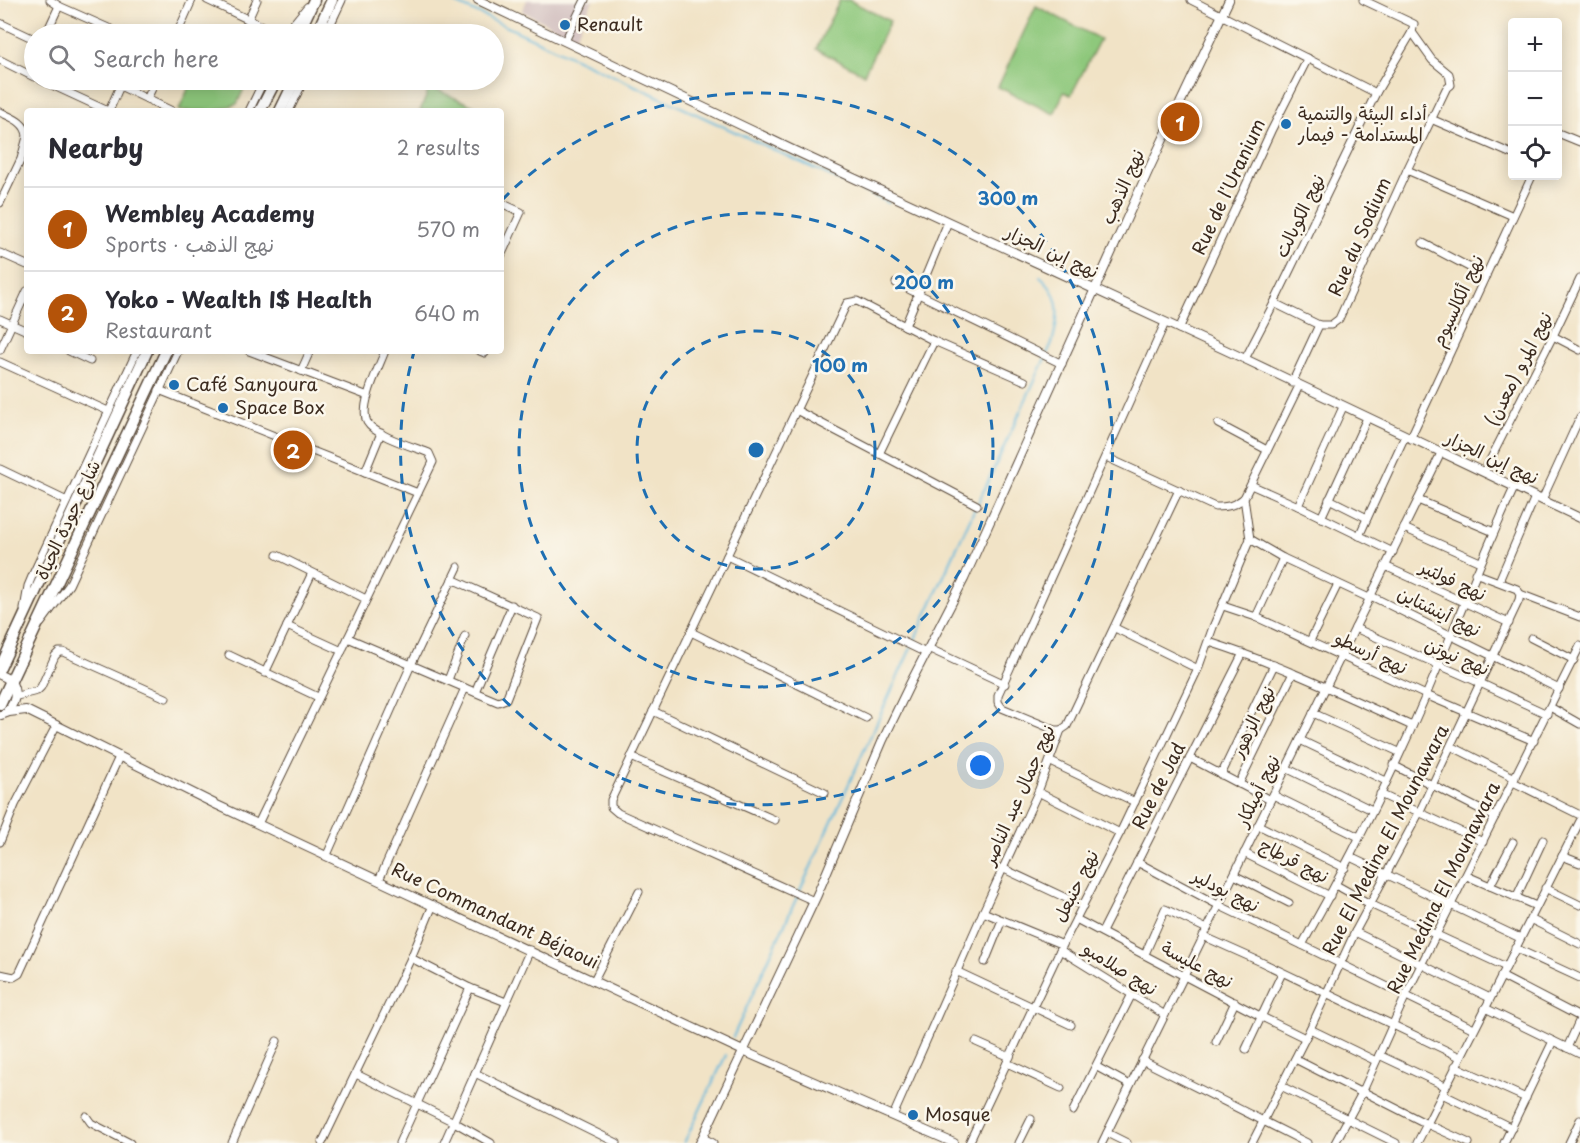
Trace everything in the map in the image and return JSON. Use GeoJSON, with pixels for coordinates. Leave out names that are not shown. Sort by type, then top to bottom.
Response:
{"type":"FeatureCollection","features":[{"type":"Feature","properties":{"kind":"highway"},"geometry":{"type":"LineString","coordinates":[[303,24],[314,0]]}},
{"type":"Feature","properties":{"kind":"highway"},"geometry":{"type":"LineString","coordinates":[[321,24],[332,0]]}},
{"type":"Feature","properties":{"kind":"highway"},"geometry":{"type":"LineString","coordinates":[[262,108],[271,90]]}},
{"type":"Feature","properties":{"kind":"highway"},"geometry":{"type":"LineString","coordinates":[[281,108],[290,90]]}},
{"type":"Feature","properties":{"kind":"highway","name":"شارع جودة الحياة"},"geometry":{"type":"LineString","coordinates":[[0,668],[146,354]]}},
{"type":"Feature","properties":{"kind":"highway","name":"شارع جودة الحياة"},"geometry":{"type":"LineString","coordinates":[[0,711],[14,688],[34,631],[165,354]]}},
{"type":"Feature","properties":{"kind":"street"},"geometry":{"type":"LineString","coordinates":[[50,0],[58,6],[99,24]]}},
{"type":"Feature","properties":{"kind":"street"},"geometry":{"type":"LineString","coordinates":[[181,24],[192,0]]}},
{"type":"Feature","properties":{"kind":"street"},"geometry":{"type":"LineString","coordinates":[[207,0],[257,24]]}},
{"type":"Feature","properties":{"kind":"street"},"geometry":{"type":"LineString","coordinates":[[248,20],[256,0]]}},
{"type":"Feature","properties":{"kind":"street"},"geometry":{"type":"LineString","coordinates":[[294,24],[314,0]]}},
{"type":"Feature","properties":{"kind":"street"},"geometry":{"type":"LineString","coordinates":[[331,24],[342,0]]}},
{"type":"Feature","properties":{"kind":"street","name":"نهج إبن الجزار"},"geometry":{"type":"LineString","coordinates":[[478,0],[1580,518]]}},
{"type":"Feature","properties":{"kind":"street"},"geometry":{"type":"LineString","coordinates":[[565,41],[585,0]]}},
{"type":"Feature","properties":{"kind":"street"},"geometry":{"type":"LineString","coordinates":[[1191,0],[1376,93]]}},
{"type":"Feature","properties":{"kind":"street","name":"نهج الذهب"},"geometry":{"type":"LineString","coordinates":[[701,1140],[814,902],[883,740],[964,579],[1164,135],[1229,0]]}},
{"type":"Feature","properties":{"kind":"street"},"geometry":{"type":"LineString","coordinates":[[1363,0],[1381,4],[1413,22],[1412,32]]}},
{"type":"Feature","properties":{"kind":"street"},"geometry":{"type":"LineString","coordinates":[[50,24],[58,6]]}},
{"type":"Feature","properties":{"kind":"street"},"geometry":{"type":"LineString","coordinates":[[0,23],[24,34]]}},
{"type":"Feature","properties":{"kind":"street","name":"Rue du Sodium"},"geometry":{"type":"LineString","coordinates":[[1319,325],[1331,325],[1339,319],[1431,119],[1446,89],[1451,85],[1449,74],[1432,60],[1412,32]]}},
{"type":"Feature","properties":{"kind":"street","name":"نهج الكوبالت"},"geometry":{"type":"LineString","coordinates":[[1245,359],[1376,93],[1412,32]]}},
{"type":"Feature","properties":{"kind":"street","name":"Rue de l'Uranium"},"geometry":{"type":"LineString","coordinates":[[1179,329],[1271,130],[1308,58]]}},
{"type":"Feature","properties":{"kind":"street"},"geometry":{"type":"LineString","coordinates":[[0,60],[24,72]]}},
{"type":"Feature","properties":{"kind":"street"},"geometry":{"type":"LineString","coordinates":[[63,90],[102,108]]}},
{"type":"Feature","properties":{"kind":"street"},"geometry":{"type":"LineString","coordinates":[[110,108],[116,90]]}},
{"type":"Feature","properties":{"kind":"street"},"geometry":{"type":"LineString","coordinates":[[131,90],[166,108]]}},
{"type":"Feature","properties":{"kind":"street"},"geometry":{"type":"LineString","coordinates":[[147,99],[151,90]]}},
{"type":"Feature","properties":{"kind":"street"},"geometry":{"type":"LineString","coordinates":[[250,108],[259,90]]}},
{"type":"Feature","properties":{"kind":"street"},"geometry":{"type":"LineString","coordinates":[[290,108],[299,90]]}},
{"type":"Feature","properties":{"kind":"street"},"geometry":{"type":"LineString","coordinates":[[153,108],[155,103]]}},
{"type":"Feature","properties":{"kind":"street"},"geometry":{"type":"LineString","coordinates":[[0,112],[24,126]]}},
{"type":"Feature","properties":{"kind":"street"},"geometry":{"type":"LineString","coordinates":[[1431,119],[1508,152]]}},
{"type":"Feature","properties":{"kind":"street"},"geometry":{"type":"LineString","coordinates":[[1562,135],[1580,142]]}},
{"type":"Feature","properties":{"kind":"street"},"geometry":{"type":"LineString","coordinates":[[0,203],[24,160]]}},
{"type":"Feature","properties":{"kind":"street"},"geometry":{"type":"LineString","coordinates":[[1407,170],[1513,216]]}},
{"type":"Feature","properties":{"kind":"street","name":"نهج ألكالسيوم"},"geometry":{"type":"LineString","coordinates":[[1359,536],[1486,276],[1530,180]]}},
{"type":"Feature","properties":{"kind":"street"},"geometry":{"type":"LineString","coordinates":[[504,204],[521,212],[504,249]]}},
{"type":"Feature","properties":{"kind":"street"},"geometry":{"type":"LineString","coordinates":[[905,326],[948,222]]}},
{"type":"Feature","properties":{"kind":"street"},"geometry":{"type":"LineString","coordinates":[[1423,243],[1486,276]]}},
{"type":"Feature","properties":{"kind":"street"},"geometry":{"type":"LineString","coordinates":[[0,253],[24,264]]}},
{"type":"Feature","properties":{"kind":"street","name":"نهج المرو (معدن)"},"geometry":{"type":"LineString","coordinates":[[1484,472],[1580,279]]}},
{"type":"Feature","properties":{"kind":"street"},"geometry":{"type":"LineString","coordinates":[[896,283],[1062,364]]}},
{"type":"Feature","properties":{"kind":"street"},"geometry":{"type":"LineString","coordinates":[[0,350],[24,298]]}},
{"type":"Feature","properties":{"kind":"street"},"geometry":{"type":"LineString","coordinates":[[814,902],[618,813],[611,807],[611,800],[847,303],[857,301],[934,341],[1025,381]]}},
{"type":"Feature","properties":{"kind":"street"},"geometry":{"type":"LineString","coordinates":[[1106,457],[1215,507],[1228,507],[1244,498],[1268,450],[1319,325],[1274,303]]}},
{"type":"Feature","properties":{"kind":"street"},"geometry":{"type":"LineString","coordinates":[[0,319],[24,330]]}},
{"type":"Feature","properties":{"kind":"street"},"geometry":{"type":"LineString","coordinates":[[1061,730],[1055,730],[1002,708],[998,702],[998,695],[1005,684],[1165,323]]}},
{"type":"Feature","properties":{"kind":"street"},"geometry":{"type":"LineString","coordinates":[[1553,336],[1580,350]]}},
{"type":"Feature","properties":{"kind":"street"},"geometry":{"type":"LineString","coordinates":[[879,454],[934,341]]}},
{"type":"Feature","properties":{"kind":"street"},"geometry":{"type":"LineString","coordinates":[[75,354],[90,361]]}},
{"type":"Feature","properties":{"kind":"street"},"geometry":{"type":"LineString","coordinates":[[22,621],[28,586],[136,354]]}},
{"type":"Feature","properties":{"kind":"street"},"geometry":{"type":"LineString","coordinates":[[34,631],[69,585],[177,354]]}},
{"type":"Feature","properties":{"kind":"street"},"geometry":{"type":"LineString","coordinates":[[257,354],[368,396]]}},
{"type":"Feature","properties":{"kind":"street"},"geometry":{"type":"LineString","coordinates":[[301,371],[309,354]]}},
{"type":"Feature","properties":{"kind":"street"},"geometry":{"type":"LineString","coordinates":[[258,824],[433,462],[429,453],[381,433],[367,421],[364,410],[384,354]]}},
{"type":"Feature","properties":{"kind":"street"},"geometry":{"type":"LineString","coordinates":[[0,362],[108,411]]}},
{"type":"Feature","properties":{"kind":"street"},"geometry":{"type":"LineString","coordinates":[[159,390],[418,493]]}},
{"type":"Feature","properties":{"kind":"street"},"geometry":{"type":"LineString","coordinates":[[1298,507],[1343,407]]}},
{"type":"Feature","properties":{"kind":"street"},"geometry":{"type":"LineString","coordinates":[[796,410],[976,505]]}},
{"type":"Feature","properties":{"kind":"street"},"geometry":{"type":"LineString","coordinates":[[1498,581],[1580,417]]}},
{"type":"Feature","properties":{"kind":"street"},"geometry":{"type":"LineString","coordinates":[[1321,518],[1367,418]]}},
{"type":"Feature","properties":{"kind":"street"},"geometry":{"type":"LineString","coordinates":[[1218,424],[1268,450]]}},
{"type":"Feature","properties":{"kind":"street"},"geometry":{"type":"LineString","coordinates":[[364,472],[381,433]]}},
{"type":"Feature","properties":{"kind":"street","name":"نهج أميلكار"},"geometry":{"type":"LineString","coordinates":[[1102,1143],[1441,453]]}},
{"type":"Feature","properties":{"kind":"street"},"geometry":{"type":"LineString","coordinates":[[0,469],[67,501]]}},
{"type":"Feature","properties":{"kind":"street"},"geometry":{"type":"LineString","coordinates":[[1251,485],[1392,552]]}},
{"type":"Feature","properties":{"kind":"street"},"geometry":{"type":"LineString","coordinates":[[1302,945],[1345,868],[1412,726],[1475,573],[1514,488]]}},
{"type":"Feature","properties":{"kind":"street","name":"نهج جمال عبد الناصر"},"geometry":{"type":"LineString","coordinates":[[893,1116],[982,912],[1038,792],[1061,730],[1067,726],[1179,490]]}},
{"type":"Feature","properties":{"kind":"street"},"geometry":{"type":"LineString","coordinates":[[1244,498],[1250,539]]}},
{"type":"Feature","properties":{"kind":"street"},"geometry":{"type":"LineString","coordinates":[[1329,499],[1367,518]]}},
{"type":"Feature","properties":{"kind":"street"},"geometry":{"type":"LineString","coordinates":[[1418,500],[1494,532]]}},
{"type":"Feature","properties":{"kind":"street"},"geometry":{"type":"LineString","coordinates":[[1404,528],[1480,562]]}},
{"type":"Feature","properties":{"kind":"street","name":"نهج أينشتاين"},"geometry":{"type":"LineString","coordinates":[[1250,539],[1283,558],[1494,655],[1559,688]]}},
{"type":"Feature","properties":{"kind":"street","name":"نهج حنبعل"},"geometry":{"type":"LineString","coordinates":[[969,1143],[1198,669],[1250,539]]}},
{"type":"Feature","properties":{"kind":"street"},"geometry":{"type":"LineString","coordinates":[[277,555],[366,599]]}},
{"type":"Feature","properties":{"kind":"street"},"geometry":{"type":"LineString","coordinates":[[727,556],[912,646],[927,650],[1005,684]]}},
{"type":"Feature","properties":{"kind":"street"},"geometry":{"type":"LineString","coordinates":[[1256,617],[1283,558]]}},
{"type":"Feature","properties":{"kind":"street","name":"نهج فولتير"},"geometry":{"type":"LineString","coordinates":[[1385,566],[1509,623]]}},
{"type":"Feature","properties":{"kind":"street"},"geometry":{"type":"LineString","coordinates":[[327,855],[411,665],[458,567]]}},
{"type":"Feature","properties":{"kind":"street"},"geometry":{"type":"LineString","coordinates":[[265,673],[312,573]]}},
{"type":"Feature","properties":{"kind":"street"},"geometry":{"type":"LineString","coordinates":[[1475,573],[1517,589],[1520,594],[1580,616]]}},
{"type":"Feature","properties":{"kind":"street"},"geometry":{"type":"LineString","coordinates":[[348,638],[498,702],[507,699],[538,618],[452,579]]}},
{"type":"Feature","properties":{"kind":"street"},"geometry":{"type":"LineString","coordinates":[[1310,642],[1338,584]]}},
{"type":"Feature","properties":{"kind":"street","name":"Rue El Medina El Mounawara"},"geometry":{"type":"LineString","coordinates":[[1253,1143],[1327,995],[1355,932],[1419,813],[1509,623],[1520,594]]}},
{"type":"Feature","properties":{"kind":"street"},"geometry":{"type":"LineString","coordinates":[[475,692],[512,605]]}},
{"type":"Feature","properties":{"kind":"street","name":"نهج أرسطو"},"geometry":{"type":"LineString","coordinates":[[1223,606],[1256,617],[1534,741]]}},
{"type":"Feature","properties":{"kind":"street"},"geometry":{"type":"LineString","coordinates":[[287,626],[342,651]]}},
{"type":"Feature","properties":{"kind":"street"},"geometry":{"type":"LineString","coordinates":[[1115,628],[1198,669]]}},
{"type":"Feature","properties":{"kind":"street","name":"نهج نيوتن"},"geometry":{"type":"LineString","coordinates":[[1355,628],[1438,666],[1580,724]]}},
{"type":"Feature","properties":{"kind":"street"},"geometry":{"type":"LineString","coordinates":[[691,632],[866,718]]}},
{"type":"Feature","properties":{"kind":"street"},"geometry":{"type":"LineString","coordinates":[[448,680],[465,636]]}},
{"type":"Feature","properties":{"kind":"street"},"geometry":{"type":"LineString","coordinates":[[1531,638],[1574,660]]}},
{"type":"Feature","properties":{"kind":"street"},"geometry":{"type":"LineString","coordinates":[[1209,642],[1243,653],[1412,726]]}},
{"type":"Feature","properties":{"kind":"street","name":"Rue Medina El Mounawara"},"geometry":{"type":"LineString","coordinates":[[1335,1143],[1580,646]]}},
{"type":"Feature","properties":{"kind":"street"},"geometry":{"type":"LineString","coordinates":[[14,688],[37,691],[55,656],[63,652],[166,698]]}},
{"type":"Feature","properties":{"kind":"street","name":"Rue de Jad"},"geometry":{"type":"LineString","coordinates":[[1102,932],[1243,653]]}},
{"type":"Feature","properties":{"kind":"street"},"geometry":{"type":"LineString","coordinates":[[229,656],[318,697]]}},
{"type":"Feature","properties":{"kind":"street"},"geometry":{"type":"LineString","coordinates":[[1221,775],[1274,666]]}},
{"type":"Feature","properties":{"kind":"street","name":"نهج الزهور"},"geometry":{"type":"LineString","coordinates":[[1239,784],[1293,674]]}},
{"type":"Feature","properties":{"kind":"street"},"geometry":{"type":"LineString","coordinates":[[0,675],[14,688],[26,710],[0,711]]}},
{"type":"Feature","properties":{"kind":"street"},"geometry":{"type":"LineString","coordinates":[[379,880],[465,688]]}},
{"type":"Feature","properties":{"kind":"street","name":"Rue Commandant Béjaoui"},"geometry":{"type":"LineString","coordinates":[[26,710],[258,824],[743,1051],[954,1143]]}},
{"type":"Feature","properties":{"kind":"street"},"geometry":{"type":"LineString","coordinates":[[653,711],[825,793]]}},
{"type":"Feature","properties":{"kind":"street"},"geometry":{"type":"LineString","coordinates":[[1313,713],[1399,752]]}},
{"type":"Feature","properties":{"kind":"street"},"geometry":{"type":"LineString","coordinates":[[0,842],[15,805],[56,726]]}},
{"type":"Feature","properties":{"kind":"street"},"geometry":{"type":"LineString","coordinates":[[1300,740],[1386,781]]}},
{"type":"Feature","properties":{"kind":"street"},"geometry":{"type":"LineString","coordinates":[[1451,746],[1580,815]]}},
{"type":"Feature","properties":{"kind":"street"},"geometry":{"type":"LineString","coordinates":[[631,756],[775,820]]}},
{"type":"Feature","properties":{"kind":"street"},"geometry":{"type":"LineString","coordinates":[[0,974],[14,977],[19,974],[119,757]]}},
{"type":"Feature","properties":{"kind":"street"},"geometry":{"type":"LineString","coordinates":[[1190,758],[1239,784],[1359,837]]}},
{"type":"Feature","properties":{"kind":"street"},"geometry":{"type":"LineString","coordinates":[[1051,762],[1135,802]]}},
{"type":"Feature","properties":{"kind":"street"},"geometry":{"type":"LineString","coordinates":[[1393,765],[1495,817]]}},
{"type":"Feature","properties":{"kind":"street"},"geometry":{"type":"LineString","coordinates":[[1286,768],[1372,810]]}},
{"type":"Feature","properties":{"kind":"street"},"geometry":{"type":"LineString","coordinates":[[1038,792],[1120,833]]}},
{"type":"Feature","properties":{"kind":"street"},"geometry":{"type":"LineString","coordinates":[[1380,794],[1483,842]]}},
{"type":"Feature","properties":{"kind":"street"},"geometry":{"type":"LineString","coordinates":[[1417,1143],[1580,821]]}},
{"type":"Feature","properties":{"kind":"street"},"geometry":{"type":"LineString","coordinates":[[1258,825],[1345,868]]}},
{"type":"Feature","properties":{"kind":"street"},"geometry":{"type":"LineString","coordinates":[[1516,898],[1543,840]]}},
{"type":"Feature","properties":{"kind":"street"},"geometry":{"type":"LineString","coordinates":[[1490,886],[1513,842]]}},
{"type":"Feature","properties":{"kind":"street","name":"نهج قرطاج"},"geometry":{"type":"LineString","coordinates":[[1244,853],[1330,896]]}},
{"type":"Feature","properties":{"kind":"street"},"geometry":{"type":"LineString","coordinates":[[1562,856],[1580,863]]}},
{"type":"Feature","properties":{"kind":"street"},"geometry":{"type":"LineString","coordinates":[[1350,857],[1520,938]]}},
{"type":"Feature","properties":{"kind":"street","name":"نهج بودلير"},"geometry":{"type":"LineString","coordinates":[[1137,862],[1218,905],[1474,1029]]}},
{"type":"Feature","properties":{"kind":"street"},"geometry":{"type":"LineString","coordinates":[[1002,868],[1083,906]]}},
{"type":"Feature","properties":{"kind":"street"},"geometry":{"type":"LineString","coordinates":[[1234,875],[1289,903]]}},
{"type":"Feature","properties":{"kind":"street"},"geometry":{"type":"LineString","coordinates":[[1467,876],[1536,906]]}},
{"type":"Feature","properties":{"kind":"street"},"geometry":{"type":"LineString","coordinates":[[1336,885],[1370,904],[1506,967]]}},
{"type":"Feature","properties":{"kind":"street"},"geometry":{"type":"LineString","coordinates":[[1545,888],[1580,905]]}},
{"type":"Feature","properties":{"kind":"street"},"geometry":{"type":"LineString","coordinates":[[594,980],[639,892]]}},
{"type":"Feature","properties":{"kind":"street"},"geometry":{"type":"LineString","coordinates":[[322,1143],[411,958],[433,905]]}},
{"type":"Feature","properties":{"kind":"street"},"geometry":{"type":"LineString","coordinates":[[1145,954],[1166,909],[1258,961],[1460,1057]]}},
{"type":"Feature","properties":{"kind":"street","name":"نهج صلامبو"},"geometry":{"type":"LineString","coordinates":[[982,912],[1062,947],[1164,1015]]}},
{"type":"Feature","properties":{"kind":"street","name":"نهج عليسة"},"geometry":{"type":"LineString","coordinates":[[1076,919],[1305,1038]]}},
{"type":"Feature","properties":{"kind":"street"},"geometry":{"type":"LineString","coordinates":[[1530,919],[1580,945]]}},
{"type":"Feature","properties":{"kind":"street"},"geometry":{"type":"LineString","coordinates":[[986,962],[1002,920]]}},
{"type":"Feature","properties":{"kind":"street"},"geometry":{"type":"LineString","coordinates":[[1355,932],[1490,998]]}},
{"type":"Feature","properties":{"kind":"street"},"geometry":{"type":"LineString","coordinates":[[1515,948],[1580,978]]}},
{"type":"Feature","properties":{"kind":"street"},"geometry":{"type":"LineString","coordinates":[[444,1143],[530,950]]}},
{"type":"Feature","properties":{"kind":"street"},"geometry":{"type":"LineString","coordinates":[[411,958],[470,988],[506,1002]]}},
{"type":"Feature","properties":{"kind":"street"},"geometry":{"type":"LineString","coordinates":[[956,971],[1071,1025]]}},
{"type":"Feature","properties":{"kind":"street"},"geometry":{"type":"LineString","coordinates":[[1246,1049],[1282,973]]}},
{"type":"Feature","properties":{"kind":"street"},"geometry":{"type":"LineString","coordinates":[[1502,976],[1580,1018],[1567,1048]]}},
{"type":"Feature","properties":{"kind":"street"},"geometry":{"type":"LineString","coordinates":[[399,1143],[470,988]]}},
{"type":"Feature","properties":{"kind":"street"},"geometry":{"type":"LineString","coordinates":[[1073,1111],[1132,994]]}},
{"type":"Feature","properties":{"kind":"street"},"geometry":{"type":"LineString","coordinates":[[1216,1042],[1235,1002]]}},
{"type":"Feature","properties":{"kind":"street"},"geometry":{"type":"LineString","coordinates":[[1485,1008],[1580,1054]]}},
{"type":"Feature","properties":{"kind":"street"},"geometry":{"type":"LineString","coordinates":[[1310,1029],[1444,1090],[1512,1128]]}},
{"type":"Feature","properties":{"kind":"street"},"geometry":{"type":"LineString","coordinates":[[232,1143],[277,1041]]}},
{"type":"Feature","properties":{"kind":"street"},"geometry":{"type":"LineString","coordinates":[[1504,1143],[1553,1041]]}},
{"type":"Feature","properties":{"kind":"street"},"geometry":{"type":"LineString","coordinates":[[976,1042],[1061,1088]]}},
{"type":"Feature","properties":{"kind":"street"},"geometry":{"type":"LineString","coordinates":[[1295,1059],[1469,1143]]}},
{"type":"Feature","properties":{"kind":"street"},"geometry":{"type":"LineString","coordinates":[[1142,1060],[1307,1143]]}},
{"type":"Feature","properties":{"kind":"street"},"geometry":{"type":"LineString","coordinates":[[1455,1066],[1526,1098]]}},
{"type":"Feature","properties":{"kind":"street"},"geometry":{"type":"LineString","coordinates":[[1097,1067],[1130,1085]]}},
{"type":"Feature","properties":{"kind":"street"},"geometry":{"type":"LineString","coordinates":[[475,1073],[617,1143]]}},
{"type":"Feature","properties":{"kind":"street"},"geometry":{"type":"LineString","coordinates":[[356,1074],[454,1122],[490,1143]]}},
{"type":"Feature","properties":{"kind":"street"},"geometry":{"type":"LineString","coordinates":[[1281,1086],[1396,1143]]}},
{"type":"Feature","properties":{"kind":"street"},"geometry":{"type":"LineString","coordinates":[[86,1116],[91,1122],[130,1143]]}},
{"type":"Feature","properties":{"kind":"street"},"geometry":{"type":"LineString","coordinates":[[1019,1143],[1032,1119]]}},
{"type":"Feature","properties":{"kind":"street"},"geometry":{"type":"LineString","coordinates":[[1569,1143],[1580,1120]]}},
{"type":"Feature","properties":{"kind":"street"},"geometry":{"type":"LineString","coordinates":[[1107,1133],[1127,1143]]}},
{"type":"Feature","properties":{"kind":"street"},"geometry":{"type":"LineString","coordinates":[[701,1140],[713,1143]]}},
{"type":"Feature","properties":{"kind":"shaded area","name":"Renault"},"geometry":{"type":"Polygon","coordinates":[[[527,0],[593,0],[575,38],[522,11],[527,0]]]}},
{"type":"Feature","properties":{"kind":"green space"},"geometry":{"type":"Polygon","coordinates":[[[840,0],[849,0],[890,21],[864,74],[816,49],[840,0]]]}},
{"type":"Feature","properties":{"kind":"green space"},"geometry":{"type":"Polygon","coordinates":[[[1036,6],[1100,39],[1071,95],[1064,92],[1054,114],[998,87],[1036,6]]]}},
{"type":"Feature","properties":{"kind":"green space"},"geometry":{"type":"Polygon","coordinates":[[[188,90],[243,90],[237,104],[224,108],[180,108],[188,90]]]}},
{"type":"Feature","properties":{"kind":"green space"},"geometry":{"type":"Polygon","coordinates":[[[429,90],[437,90],[478,108],[421,108],[429,90]]]}},
{"type":"Feature","properties":{"kind":"waterway"},"geometry":{"type":"LineString","coordinates":[[449,0],[501,24]]}},
{"type":"Feature","properties":{"kind":"waterway"},"geometry":{"type":"LineString","coordinates":[[504,25],[889,203]]}},
{"type":"Feature","properties":{"kind":"waterway"},"geometry":{"type":"LineString","coordinates":[[978,503],[1052,343],[1057,316],[1056,300],[1053,292],[1040,277]]}},
{"type":"Feature","properties":{"kind":"waterway"},"geometry":{"type":"LineString","coordinates":[[733,1037],[975,508]]}},
{"type":"Feature","properties":{"kind":"waterway"},"geometry":{"type":"LineString","coordinates":[[684,1143],[726,1055]]}},
{"type":"Feature","properties":{"kind":"place","name":"Renault"},"geometry":{"type":"Point","coordinates":[565,25]}},
{"type":"Feature","properties":{"kind":"place","name":"Wembley Academy"},"geometry":{"type":"Point","coordinates":[1180,122]}},
{"type":"Feature","properties":{"kind":"place","name":"أداء البيئة والتنمية المستدامة - فيمار"},"geometry":{"type":"Point","coordinates":[1286,124]}},
{"type":"Feature","properties":{"kind":"place","name":"Café Sanyoura"},"geometry":{"type":"Point","coordinates":[174,385]}},
{"type":"Feature","properties":{"kind":"place","name":"Space Box"},"geometry":{"type":"Point","coordinates":[223,408]}},
{"type":"Feature","properties":{"kind":"place","name":"Yoko - Wealth I$ Health"},"geometry":{"type":"Point","coordinates":[293,450]}},
{"type":"Feature","properties":{"kind":"place","name":"Mosque"},"geometry":{"type":"Point","coordinates":[913,1115]}}]}
